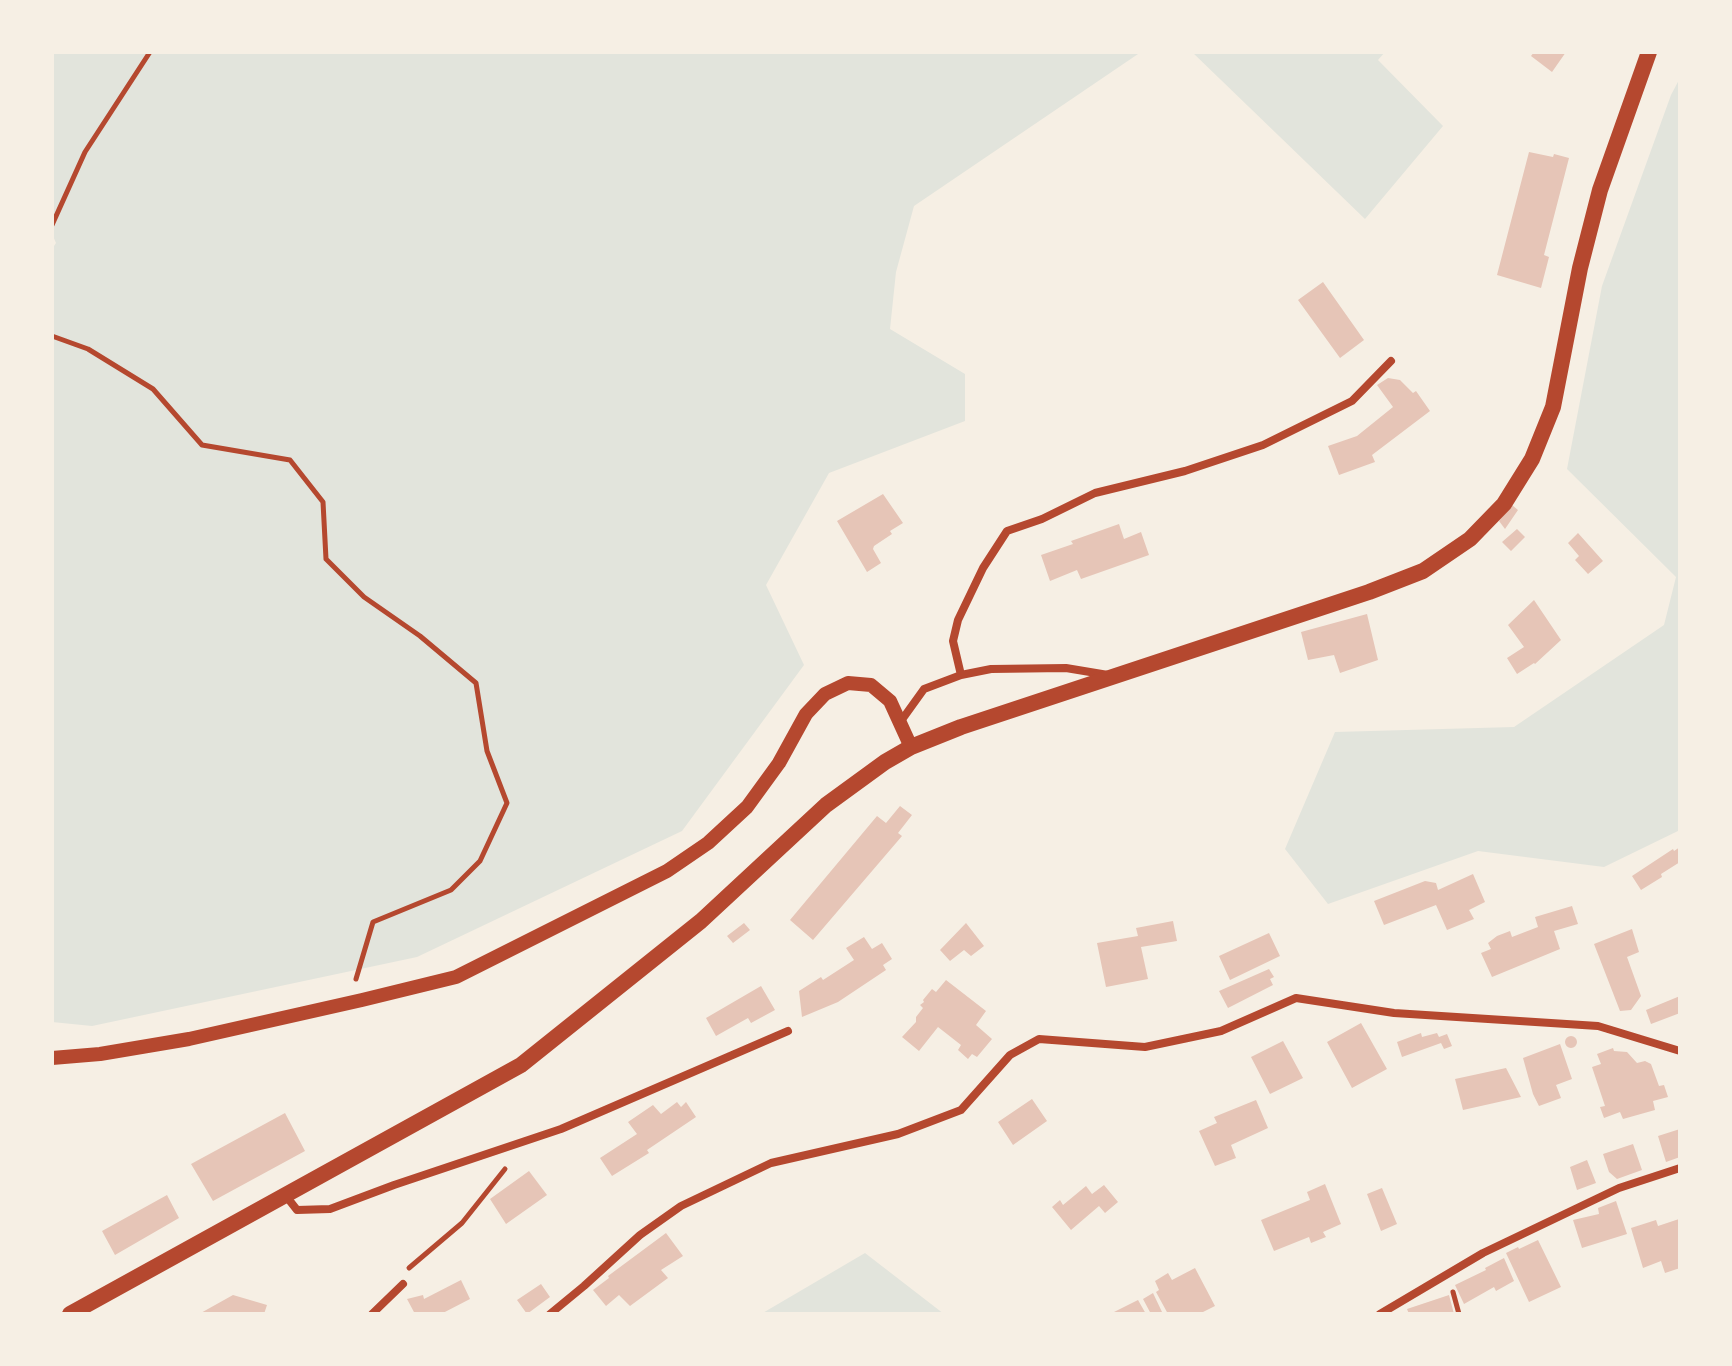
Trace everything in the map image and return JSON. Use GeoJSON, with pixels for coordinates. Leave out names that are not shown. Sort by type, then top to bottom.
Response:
{"type":"FeatureCollection","features":[{"type":"Feature","properties":{"kind":"main road"},"geometry":{"type":"LineString","coordinates":[[70,1314],[521,1065],[701,921],[826,805],[911,747],[961,727],[1369,592],[1423,571],[1470,539],[1504,504],[1532,459],[1553,407],[1580,268],[1600,190],[1649,52]]}},
{"type":"Feature","properties":{"kind":"street"},"geometry":{"type":"LineString","coordinates":[[961,675],[953,641],[958,620],[983,568],[1007,531],[1042,519],[1095,493],[1185,471],[1263,445],[1352,401],[1391,361]]}},
{"type":"Feature","properties":{"kind":"street"},"geometry":{"type":"LineString","coordinates":[[901,721],[924,689],[961,675],[991,669],[1066,668],[1113,676]]}},
{"type":"Feature","properties":{"kind":"street"},"geometry":{"type":"LineString","coordinates":[[52,1058],[100,1054],[189,1039],[456,977],[667,871],[708,843],[747,807],[779,763],[806,714],[825,694],[848,683],[871,685],[890,701],[911,747]]}},
{"type":"Feature","properties":{"kind":"street"},"geometry":{"type":"LineString","coordinates":[[550,1314],[640,1235],[681,1206],[771,1163],[898,1134],[961,1110],[1010,1055],[1039,1039],[1145,1047],[1221,1031],[1296,998],[1394,1013],[1598,1026],[1680,1051]]}},
{"type":"Feature","properties":{"kind":"street"},"geometry":{"type":"LineString","coordinates":[[286,1196],[297,1210],[330,1209],[561,1129],[788,1031]]}},
{"type":"Feature","properties":{"kind":"street"},"geometry":{"type":"LineString","coordinates":[[1380,1314],[1483,1253],[1619,1188],[1680,1168]]}},
{"type":"Feature","properties":{"kind":"street"},"geometry":{"type":"LineString","coordinates":[[372,1314],[403,1284]]}},
{"type":"Feature","properties":{"kind":"path"},"geometry":{"type":"LineString","coordinates":[[52,225],[85,152],[150,52]]}},
{"type":"Feature","properties":{"kind":"path"},"geometry":{"type":"LineString","coordinates":[[52,336],[88,349],[153,389],[202,445],[290,460],[323,502],[326,559],[364,597],[420,636],[476,683],[487,751],[507,803],[480,861],[451,890],[373,922],[349,1003]]}},
{"type":"Feature","properties":{"kind":"path"},"geometry":{"type":"LineString","coordinates":[[403,1284],[410,1267],[462,1223],[494,1184]]}},
{"type":"Feature","properties":{"kind":"shaded area"},"geometry":{"type":"Polygon","coordinates":[[[52,52],[1141,52],[914,206],[896,272],[890,329],[965,374],[965,421],[829,473],[766,585],[804,665],[682,831],[417,957],[92,1026],[52,1022],[52,249],[56,243],[52,234],[52,52]]]}},
{"type":"Feature","properties":{"kind":"shaded area"},"geometry":{"type":"Polygon","coordinates":[[[1192,52],[1385,52],[1378,60],[1443,126],[1365,219],[1192,52]]]}},
{"type":"Feature","properties":{"kind":"shaded area"},"geometry":{"type":"Polygon","coordinates":[[[1680,78],[1680,830],[1604,867],[1478,851],[1328,904],[1285,849],[1335,732],[1514,727],[1664,625],[1676,577],[1567,469],[1602,286],[1671,95],[1680,78]]]}},
{"type":"Feature","properties":{"kind":"shaded area"},"geometry":{"type":"Polygon","coordinates":[[[865,1253],[944,1314],[761,1314],[865,1253]]]}},
{"type":"Feature","properties":{"kind":"building"},"geometry":{"type":"Polygon","coordinates":[[[1534,52],[1566,52],[1552,72],[1531,56],[1534,52]]]}},
{"type":"Feature","properties":{"kind":"building"},"geometry":{"type":"Polygon","coordinates":[[[1529,152],[1569,158],[1544,255],[1549,257],[1541,288],[1497,275],[1529,152]]]}},
{"type":"Feature","properties":{"kind":"building"},"geometry":{"type":"Polygon","coordinates":[[[1323,282],[1364,340],[1340,358],[1298,300],[1323,282]]]}},
{"type":"Feature","properties":{"kind":"building"},"geometry":{"type":"Polygon","coordinates":[[[1388,378],[1400,380],[1413,393],[1416,391],[1430,411],[1372,455],[1375,462],[1339,475],[1328,446],[1357,436],[1393,407],[1377,385],[1388,378]]]}},
{"type":"Feature","properties":{"kind":"building"},"geometry":{"type":"Polygon","coordinates":[[[883,494],[903,523],[874,546],[881,563],[867,572],[837,521],[883,494]]]}},
{"type":"Feature","properties":{"kind":"building"},"geometry":{"type":"Polygon","coordinates":[[[1512,505],[1518,510],[1505,529],[1499,521],[1512,505]]]}},
{"type":"Feature","properties":{"kind":"building"},"geometry":{"type":"Polygon","coordinates":[[[1119,524],[1124,539],[1141,532],[1149,555],[1081,579],[1077,570],[1050,581],[1041,555],[1119,524]]]}},
{"type":"Feature","properties":{"kind":"building"},"geometry":{"type":"Polygon","coordinates":[[[1517,529],[1525,537],[1511,551],[1502,542],[1517,529]]]}},
{"type":"Feature","properties":{"kind":"building"},"geometry":{"type":"Polygon","coordinates":[[[1578,533],[1603,561],[1588,574],[1575,560],[1579,556],[1568,543],[1578,533]]]}},
{"type":"Feature","properties":{"kind":"building"},"geometry":{"type":"Polygon","coordinates":[[[1534,600],[1561,640],[1535,664],[1517,674],[1507,658],[1524,647],[1508,625],[1534,600]]]}},
{"type":"Feature","properties":{"kind":"building"},"geometry":{"type":"Polygon","coordinates":[[[1367,614],[1378,660],[1340,673],[1334,655],[1308,660],[1301,632],[1367,614]]]}},
{"type":"Feature","properties":{"kind":"building"},"geometry":{"type":"Polygon","coordinates":[[[900,806],[912,815],[898,833],[902,836],[813,940],[790,920],[877,816],[886,823],[900,806]]]}},
{"type":"Feature","properties":{"kind":"building"},"geometry":{"type":"Polygon","coordinates":[[[1680,847],[1680,862],[1641,890],[1632,876],[1680,847]]]}},
{"type":"Feature","properties":{"kind":"building"},"geometry":{"type":"Polygon","coordinates":[[[1473,874],[1485,902],[1469,910],[1474,919],[1447,930],[1436,905],[1384,925],[1374,901],[1425,881],[1436,883],[1438,890],[1473,874]]]}},
{"type":"Feature","properties":{"kind":"building"},"geometry":{"type":"Polygon","coordinates":[[[1572,906],[1578,924],[1554,931],[1560,949],[1492,977],[1481,953],[1491,949],[1488,943],[1510,931],[1512,937],[1538,927],[1535,917],[1572,906]]]}},
{"type":"Feature","properties":{"kind":"building"},"geometry":{"type":"Polygon","coordinates":[[[1173,921],[1177,941],[1141,947],[1148,979],[1106,987],[1097,943],[1138,936],[1136,928],[1173,921]]]}},
{"type":"Feature","properties":{"kind":"building"},"geometry":{"type":"Polygon","coordinates":[[[744,923],[750,930],[733,943],[727,936],[744,923]]]}},
{"type":"Feature","properties":{"kind":"building"},"geometry":{"type":"Polygon","coordinates":[[[966,923],[984,946],[971,956],[964,950],[950,961],[940,950],[966,923]]]}},
{"type":"Feature","properties":{"kind":"building"},"geometry":{"type":"Polygon","coordinates":[[[1632,929],[1639,952],[1627,957],[1641,996],[1631,1010],[1620,1011],[1594,944],[1632,929]]]}},
{"type":"Feature","properties":{"kind":"building"},"geometry":{"type":"Polygon","coordinates":[[[1269,933],[1280,956],[1230,980],[1219,956],[1269,933]]]}},
{"type":"Feature","properties":{"kind":"building"},"geometry":{"type":"Polygon","coordinates":[[[864,937],[872,949],[882,943],[892,959],[883,965],[886,970],[838,1002],[802,1017],[799,991],[854,960],[846,948],[864,937]]]}},
{"type":"Feature","properties":{"kind":"building"},"geometry":{"type":"Polygon","coordinates":[[[1269,969],[1274,977],[1270,979],[1273,985],[1228,1008],[1219,991],[1269,969]]]}},
{"type":"Feature","properties":{"kind":"building"},"geometry":{"type":"Polygon","coordinates":[[[946,980],[986,1011],[976,1025],[992,1039],[977,1057],[972,1054],[968,1059],[958,1050],[961,1045],[938,1027],[919,1051],[902,1037],[916,1022],[923,1008],[920,1005],[923,1000],[932,989],[936,992],[946,980]]]}},
{"type":"Feature","properties":{"kind":"building"},"geometry":{"type":"Polygon","coordinates":[[[761,986],[775,1010],[751,1023],[748,1018],[716,1036],[706,1018],[761,986]]]}},
{"type":"Feature","properties":{"kind":"building"},"geometry":{"type":"Polygon","coordinates":[[[1680,996],[1680,1013],[1651,1024],[1646,1010],[1680,996]]]}},
{"type":"Feature","properties":{"kind":"building"},"geometry":{"type":"Polygon","coordinates":[[[1361,1023],[1387,1069],[1352,1088],[1327,1042],[1361,1023]]]}},
{"type":"Feature","properties":{"kind":"building"},"geometry":{"type":"Polygon","coordinates":[[[1421,1033],[1422,1037],[1447,1034],[1452,1046],[1444,1049],[1441,1043],[1402,1057],[1397,1042],[1421,1033]]]}},
{"type":"Feature","properties":{"kind":"building"},"geometry":{"type":"Polygon","coordinates":[[[1571,1036],[1577,1042],[1571,1048],[1565,1042],[1571,1036]]]}},
{"type":"Feature","properties":{"kind":"building"},"geometry":{"type":"Polygon","coordinates":[[[1283,1041],[1303,1078],[1270,1094],[1251,1057],[1283,1041]]]}},
{"type":"Feature","properties":{"kind":"building"},"geometry":{"type":"Polygon","coordinates":[[[1560,1044],[1572,1079],[1556,1085],[1561,1098],[1539,1106],[1523,1058],[1560,1044]]]}},
{"type":"Feature","properties":{"kind":"building"},"geometry":{"type":"Polygon","coordinates":[[[1613,1048],[1614,1051],[1627,1052],[1637,1063],[1645,1061],[1651,1064],[1659,1086],[1664,1085],[1668,1097],[1653,1101],[1655,1110],[1623,1119],[1620,1112],[1604,1118],[1600,1107],[1605,1106],[1592,1067],[1601,1064],[1597,1054],[1613,1048]]]}},
{"type":"Feature","properties":{"kind":"building"},"geometry":{"type":"Polygon","coordinates":[[[1506,1068],[1521,1097],[1463,1110],[1455,1079],[1506,1068]]]}},
{"type":"Feature","properties":{"kind":"building"},"geometry":{"type":"Polygon","coordinates":[[[1032,1099],[1047,1121],[1013,1145],[998,1122],[1032,1099]]]}},
{"type":"Feature","properties":{"kind":"building"},"geometry":{"type":"Polygon","coordinates":[[[1256,1100],[1268,1128],[1231,1145],[1236,1158],[1215,1166],[1199,1131],[1217,1123],[1214,1117],[1256,1100]]]}},
{"type":"Feature","properties":{"kind":"building"},"geometry":{"type":"Polygon","coordinates":[[[677,1102],[681,1107],[686,1102],[696,1117],[647,1150],[649,1153],[612,1176],[600,1158],[637,1134],[628,1122],[653,1105],[661,1114],[677,1102]]]}},
{"type":"Feature","properties":{"kind":"building"},"geometry":{"type":"Polygon","coordinates":[[[285,1113],[305,1151],[213,1201],[191,1164],[285,1113]]]}},
{"type":"Feature","properties":{"kind":"building"},"geometry":{"type":"Polygon","coordinates":[[[1680,1129],[1680,1157],[1666,1162],[1658,1136],[1680,1129]]]}},
{"type":"Feature","properties":{"kind":"building"},"geometry":{"type":"Polygon","coordinates":[[[1633,1144],[1642,1170],[1617,1179],[1609,1172],[1603,1154],[1633,1144]]]}},
{"type":"Feature","properties":{"kind":"building"},"geometry":{"type":"Polygon","coordinates":[[[1587,1160],[1596,1183],[1577,1190],[1570,1167],[1587,1160]]]}},
{"type":"Feature","properties":{"kind":"building"},"geometry":{"type":"Polygon","coordinates":[[[529,1171],[547,1195],[506,1224],[490,1199],[529,1171]]]}},
{"type":"Feature","properties":{"kind":"building"},"geometry":{"type":"Polygon","coordinates":[[[1325,1184],[1341,1224],[1323,1232],[1326,1237],[1311,1243],[1309,1237],[1274,1251],[1261,1220],[1310,1200],[1307,1192],[1325,1184]]]}},
{"type":"Feature","properties":{"kind":"building"},"geometry":{"type":"Polygon","coordinates":[[[1104,1185],[1118,1202],[1105,1213],[1099,1206],[1071,1230],[1052,1207],[1060,1200],[1063,1205],[1086,1186],[1092,1194],[1104,1185]]]}},
{"type":"Feature","properties":{"kind":"building"},"geometry":{"type":"Polygon","coordinates":[[[1382,1188],[1397,1224],[1381,1231],[1367,1194],[1382,1188]]]}},
{"type":"Feature","properties":{"kind":"building"},"geometry":{"type":"Polygon","coordinates":[[[167,1195],[179,1218],[115,1255],[102,1231],[167,1195]]]}},
{"type":"Feature","properties":{"kind":"building"},"geometry":{"type":"Polygon","coordinates":[[[1616,1201],[1627,1234],[1582,1248],[1573,1220],[1599,1214],[1598,1208],[1616,1201]]]}},
{"type":"Feature","properties":{"kind":"building"},"geometry":{"type":"Polygon","coordinates":[[[1679,1219],[1680,1268],[1665,1273],[1661,1261],[1643,1268],[1631,1228],[1656,1220],[1658,1226],[1679,1219]]]}},
{"type":"Feature","properties":{"kind":"building"},"geometry":{"type":"Polygon","coordinates":[[[666,1233],[683,1256],[661,1270],[668,1278],[630,1306],[619,1295],[606,1306],[593,1290],[666,1233]]]}},
{"type":"Feature","properties":{"kind":"building"},"geometry":{"type":"Polygon","coordinates":[[[1538,1240],[1561,1287],[1529,1302],[1506,1253],[1538,1240]]]}},
{"type":"Feature","properties":{"kind":"building"},"geometry":{"type":"Polygon","coordinates":[[[1504,1258],[1514,1281],[1496,1291],[1494,1287],[1464,1304],[1455,1285],[1504,1258]]]}},
{"type":"Feature","properties":{"kind":"building"},"geometry":{"type":"Polygon","coordinates":[[[1195,1268],[1215,1306],[1199,1314],[1168,1314],[1156,1292],[1159,1290],[1155,1281],[1168,1273],[1172,1280],[1195,1268]]]}},
{"type":"Feature","properties":{"kind":"building"},"geometry":{"type":"Polygon","coordinates":[[[461,1280],[470,1299],[441,1314],[415,1314],[407,1299],[423,1295],[424,1299],[461,1280]]]}},
{"type":"Feature","properties":{"kind":"building"},"geometry":{"type":"Polygon","coordinates":[[[541,1284],[550,1297],[527,1314],[517,1300],[541,1284]]]}},
{"type":"Feature","properties":{"kind":"building"},"geometry":{"type":"Polygon","coordinates":[[[1153,1293],[1162,1312],[1158,1314],[1151,1314],[1143,1299],[1153,1293]]]}},
{"type":"Feature","properties":{"kind":"building"},"geometry":{"type":"Polygon","coordinates":[[[233,1295],[267,1305],[264,1314],[199,1314],[233,1295]]]}},
{"type":"Feature","properties":{"kind":"building"},"geometry":{"type":"Polygon","coordinates":[[[1449,1295],[1454,1314],[1409,1314],[1407,1309],[1449,1295]]]}},
{"type":"Feature","properties":{"kind":"building"},"geometry":{"type":"Polygon","coordinates":[[[1138,1300],[1146,1314],[1110,1314],[1138,1300]]]}}]}
